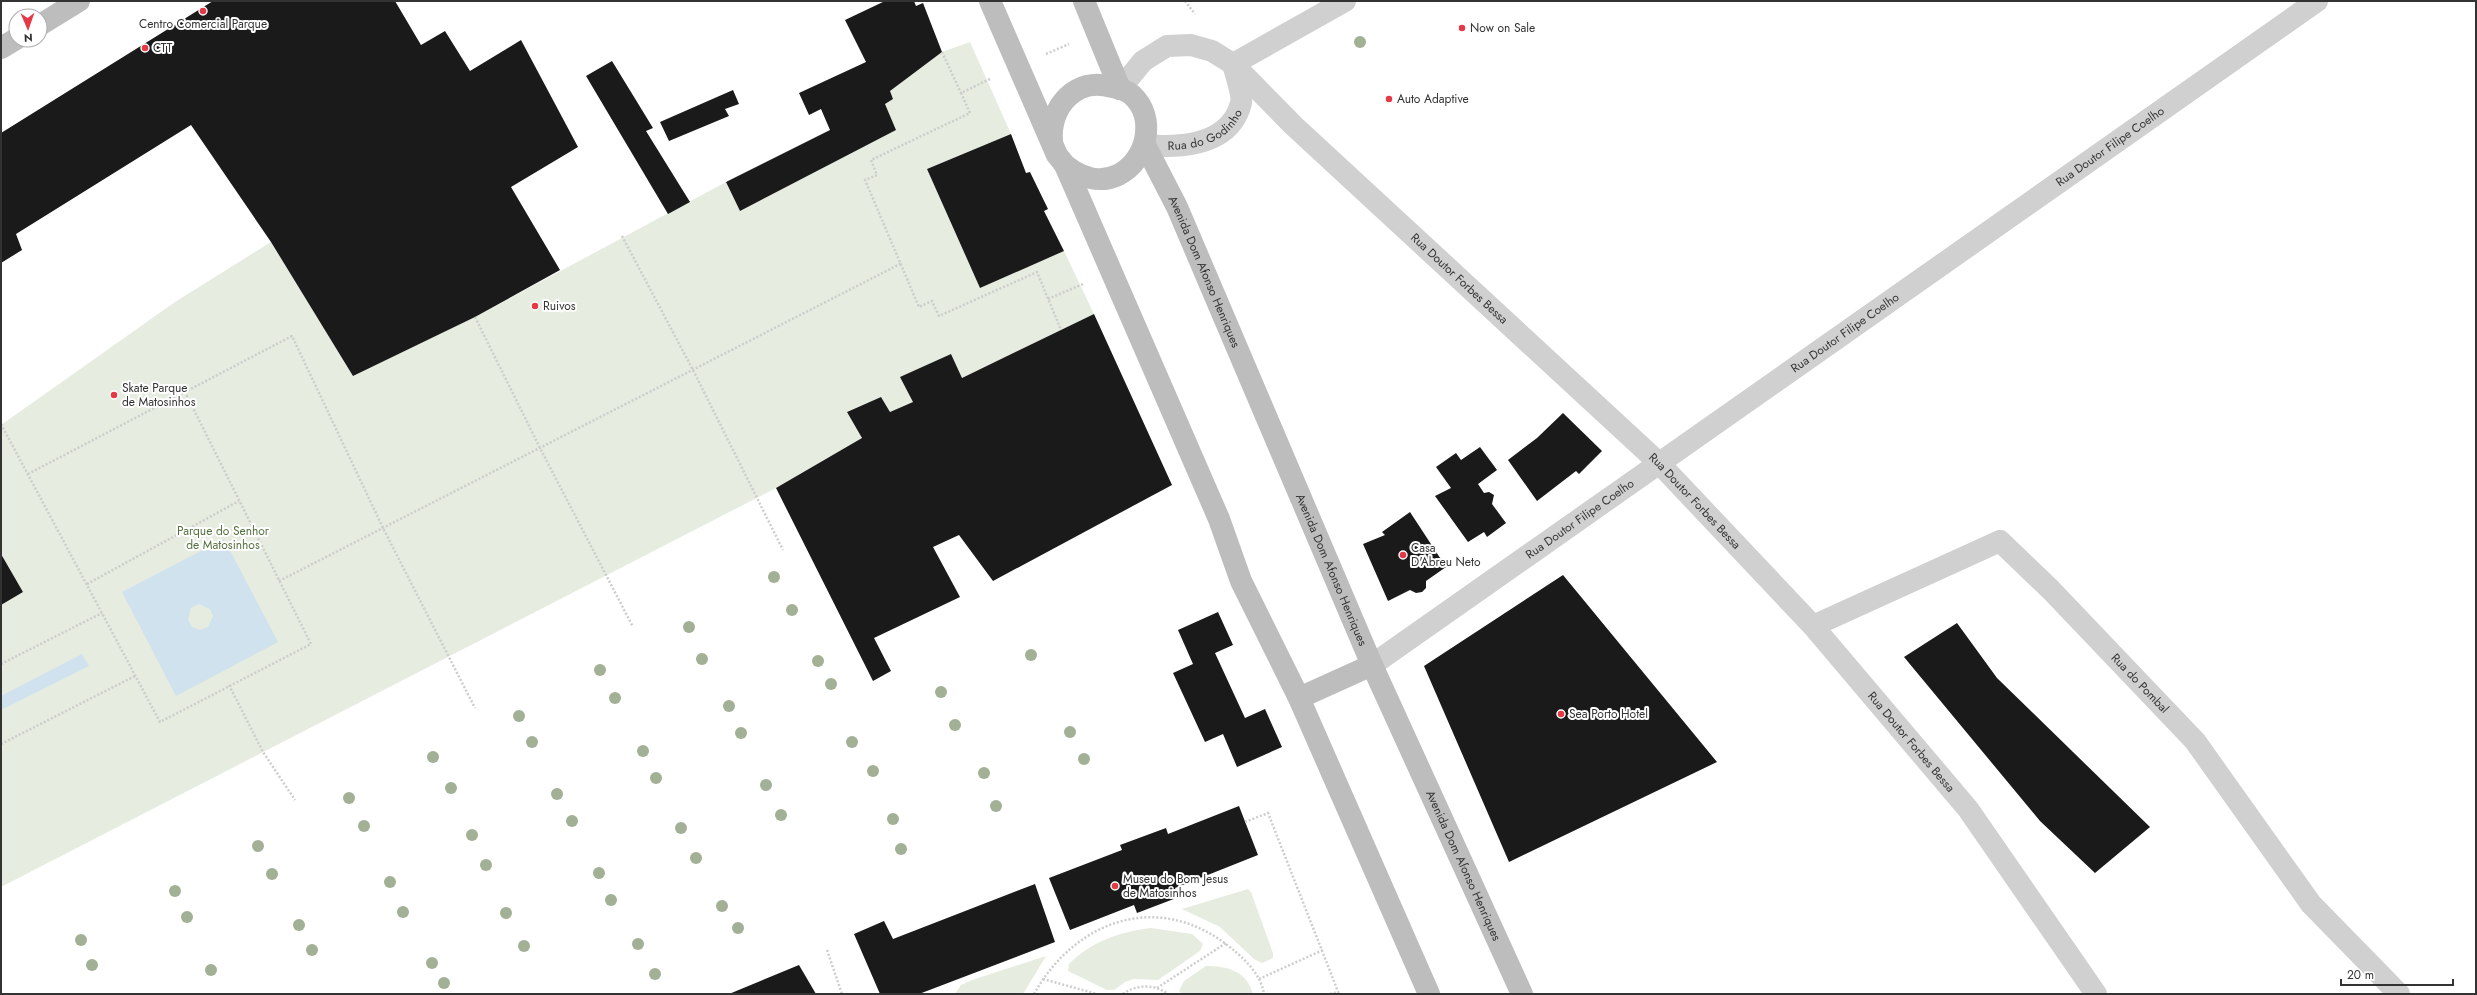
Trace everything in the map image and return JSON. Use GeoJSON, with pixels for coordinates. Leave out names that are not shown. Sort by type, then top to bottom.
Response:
{"type":"FeatureCollection","features":[{"type":"Feature","properties":{"kind":"main road"},"geometry":{"type":"LineString","coordinates":[[48,19],[79,1]]}},
{"type":"Feature","properties":{"kind":"main road"},"geometry":{"type":"LineString","coordinates":[[990,1],[1052,144],[1064,165],[1112,272],[1219,519],[1241,581],[1299,698],[1429,994]]}},
{"type":"Feature","properties":{"kind":"main road"},"geometry":{"type":"LineString","coordinates":[[1084,1],[1120,89]]}},
{"type":"Feature","properties":{"kind":"main road","name":"Avenida Dom Afonso Henriques"},"geometry":{"type":"LineString","coordinates":[[1052,144],[1051,128],[1055,114],[1063,100],[1075,90],[1090,85],[1105,84],[1132,95],[1140,107],[1146,128],[1145,145],[1176,207],[1372,665],[1522,994]]}},
{"type":"Feature","properties":{"kind":"main road"},"geometry":{"type":"LineString","coordinates":[[1064,165],[1076,173],[1090,178],[1104,179],[1118,175],[1130,168],[1139,157],[1145,145]]}},
{"type":"Feature","properties":{"kind":"main road"},"geometry":{"type":"LineString","coordinates":[[1299,698],[1372,665]]}},
{"type":"Feature","properties":{"kind":"street"},"geometry":{"type":"LineString","coordinates":[[1120,89],[1143,61],[1167,46],[1191,45],[1212,51],[1233,64],[1345,1]]}},
{"type":"Feature","properties":{"kind":"street","name":"Rua Doutor Filipe Coelho"},"geometry":{"type":"LineString","coordinates":[[1372,665],[2317,1]]}},
{"type":"Feature","properties":{"kind":"street","name":"Rua do Godinho"},"geometry":{"type":"LineString","coordinates":[[1145,145],[1188,146],[1215,136],[1231,122],[1242,102],[1233,64]]}},
{"type":"Feature","properties":{"kind":"street","name":"Rua Doutor Forbes Bessa"},"geometry":{"type":"LineString","coordinates":[[1233,64],[1294,126],[1659,463],[1813,626],[1968,809],[2096,994]]}},
{"type":"Feature","properties":{"kind":"street","name":"Rua do Pombal"},"geometry":{"type":"LineString","coordinates":[[1813,626],[2000,541],[2051,590],[2195,741],[2310,904],[2399,994]]}},
{"type":"Feature","properties":{"kind":"path"},"geometry":{"type":"LineString","coordinates":[[942,52],[970,113],[870,160],[877,175],[865,180],[902,263],[919,307],[932,301],[939,316],[1037,272],[1061,330]]}},
{"type":"Feature","properties":{"kind":"path"},"geometry":{"type":"LineString","coordinates":[[961,93],[1018,66]]}},
{"type":"Feature","properties":{"kind":"path"},"geometry":{"type":"LineString","coordinates":[[622,236],[694,370],[783,550]]}},
{"type":"Feature","properties":{"kind":"path"},"geometry":{"type":"LineString","coordinates":[[279,581],[902,263]]}},
{"type":"Feature","properties":{"kind":"path"},"geometry":{"type":"LineString","coordinates":[[1048,299],[1112,272]]}},
{"type":"Feature","properties":{"kind":"path"},"geometry":{"type":"LineString","coordinates":[[475,317],[540,448],[633,627]]}},
{"type":"Feature","properties":{"kind":"path"},"geometry":{"type":"LineString","coordinates":[[28,474],[292,336],[383,528],[475,708]]}},
{"type":"Feature","properties":{"kind":"path"},"geometry":{"type":"LineString","coordinates":[[1,424],[160,722],[229,685],[311,644],[185,392]]}},
{"type":"Feature","properties":{"kind":"path"},"geometry":{"type":"LineString","coordinates":[[87,584],[239,501]]}},
{"type":"Feature","properties":{"kind":"path"},"geometry":{"type":"LineString","coordinates":[[1,664],[102,613]]}},
{"type":"Feature","properties":{"kind":"path"},"geometry":{"type":"LineString","coordinates":[[1,744],[136,676]]}},
{"type":"Feature","properties":{"kind":"path"},"geometry":{"type":"LineString","coordinates":[[229,685],[263,752],[295,800]]}},
{"type":"Feature","properties":{"kind":"path"},"geometry":{"type":"LineString","coordinates":[[1245,822],[1268,813],[1323,950],[1338,993],[1330,994]]}},
{"type":"Feature","properties":{"kind":"path"},"geometry":{"type":"LineString","coordinates":[[1034,994],[1043,979],[1074,944],[1115,921],[1144,917],[1182,920],[1212,934],[1226,943],[1243,958],[1258,979],[1264,994]]}},
{"type":"Feature","properties":{"kind":"path"},"geometry":{"type":"LineString","coordinates":[[1157,988],[1226,943]]}},
{"type":"Feature","properties":{"kind":"path"},"geometry":{"type":"LineString","coordinates":[[827,950],[842,994]]}},
{"type":"Feature","properties":{"kind":"path"},"geometry":{"type":"LineString","coordinates":[[1258,979],[1323,950]]}},
{"type":"Feature","properties":{"kind":"path"},"geometry":{"type":"LineString","coordinates":[[1043,979],[1097,994]]}},
{"type":"Feature","properties":{"kind":"path"},"geometry":{"type":"LineString","coordinates":[[1123,994],[1139,987],[1157,988],[1168,994]]}},
{"type":"Feature","properties":{"kind":"green space","name":"Parque do Senhor de Matosinhos"},"geometry":{"type":"Polygon","coordinates":[[[970,42],[1011,134],[927,169],[980,288],[1064,251],[1094,314],[962,378],[951,354],[901,377],[913,402],[890,412],[881,397],[848,411],[862,438],[776,488],[1,887],[1,605],[23,592],[1,554],[1,425],[175,302],[271,242],[353,376],[475,317],[726,182],[740,211],[896,130],[885,104],[893,99],[890,91],[942,52],[970,42]]]}},
{"type":"Feature","properties":{"kind":"green space"},"geometry":{"type":"Polygon","coordinates":[[[1248,889],[1251,892],[1273,953],[1273,958],[1262,963],[1254,959],[1220,927],[1182,909],[1248,889]]]}},
{"type":"Feature","properties":{"kind":"green space"},"geometry":{"type":"Polygon","coordinates":[[[1151,928],[1192,934],[1203,944],[1200,951],[1158,980],[1134,979],[1125,982],[1114,990],[1107,990],[1068,971],[1069,964],[1087,949],[1117,935],[1151,928]]]}},
{"type":"Feature","properties":{"kind":"green space"},"geometry":{"type":"Polygon","coordinates":[[[1046,956],[1023,994],[955,994],[961,985],[972,980],[1046,956]]]}},
{"type":"Feature","properties":{"kind":"green space"},"geometry":{"type":"Polygon","coordinates":[[[1206,966],[1221,967],[1235,971],[1246,980],[1253,994],[1182,994],[1179,991],[1184,981],[1206,966]]]}},
{"type":"Feature","properties":{"kind":"water"},"geometry":{"type":"Polygon","coordinates":[[[224,539],[278,642],[176,696],[122,592],[224,539]],[[199,604],[191,608],[188,619],[192,627],[200,630],[208,627],[213,616],[210,609],[199,604]]]}},
{"type":"Feature","properties":{"kind":"water"},"geometry":{"type":"Polygon","coordinates":[[[82,654],[89,666],[1,710],[1,696],[82,654]]]}},
{"type":"Feature","properties":{"kind":"building"},"geometry":{"type":"Polygon","coordinates":[[[213,1],[395,1],[421,45],[445,31],[470,71],[521,40],[578,147],[511,187],[560,270],[475,317],[353,376],[271,242],[191,125],[16,234],[22,250],[1,263],[1,133],[213,1]]]}},
{"type":"Feature","properties":{"kind":"building"},"geometry":{"type":"Polygon","coordinates":[[[885,1],[914,1],[916,6],[923,3],[942,52],[890,91],[893,99],[885,104],[896,130],[740,211],[726,182],[830,130],[821,109],[809,115],[799,93],[866,62],[845,20],[885,1]]]}},
{"type":"Feature","properties":{"kind":"building"},"geometry":{"type":"Polygon","coordinates":[[[612,61],[653,128],[646,131],[690,202],[668,214],[586,76],[612,61]]]}},
{"type":"Feature","properties":{"kind":"building"},"geometry":{"type":"Polygon","coordinates":[[[733,90],[739,104],[725,109],[729,116],[669,141],[660,122],[733,90]]]}},
{"type":"Feature","properties":{"kind":"building"},"geometry":{"type":"Polygon","coordinates":[[[1011,134],[1026,173],[1030,172],[1048,209],[1044,211],[1064,251],[980,288],[927,169],[1011,134]]]}},
{"type":"Feature","properties":{"kind":"building"},"geometry":{"type":"Polygon","coordinates":[[[1094,314],[1172,485],[993,581],[959,535],[933,547],[960,597],[874,638],[891,671],[873,681],[776,488],[862,438],[847,412],[881,397],[890,412],[913,402],[900,377],[951,354],[962,378],[1094,314]]]}},
{"type":"Feature","properties":{"kind":"building"},"geometry":{"type":"Polygon","coordinates":[[[1563,413],[1602,451],[1579,474],[1576,471],[1537,501],[1508,460],[1537,438],[1563,413]]]}},
{"type":"Feature","properties":{"kind":"building"},"geometry":{"type":"Polygon","coordinates":[[[1480,447],[1497,470],[1478,484],[1484,493],[1489,492],[1494,495],[1492,504],[1506,523],[1487,537],[1484,532],[1468,542],[1435,496],[1451,488],[1436,467],[1456,453],[1461,460],[1480,447]]]}},
{"type":"Feature","properties":{"kind":"building","name":"Casa D'Abreu Neto"},"geometry":{"type":"Polygon","coordinates":[[[1410,512],[1446,567],[1426,581],[1426,588],[1422,592],[1416,593],[1410,590],[1388,601],[1363,544],[1385,535],[1382,532],[1410,512]]]}},
{"type":"Feature","properties":{"kind":"building"},"geometry":{"type":"Polygon","coordinates":[[[1,554],[23,592],[1,605],[1,554]]]}},
{"type":"Feature","properties":{"kind":"building","name":"Sea Porto Hotel"},"geometry":{"type":"Polygon","coordinates":[[[1563,575],[1717,762],[1509,862],[1424,666],[1563,575]]]}},
{"type":"Feature","properties":{"kind":"building"},"geometry":{"type":"Polygon","coordinates":[[[1218,612],[1233,645],[1215,653],[1245,718],[1265,709],[1282,747],[1237,767],[1223,734],[1205,742],[1173,673],[1193,664],[1178,630],[1218,612]]]}},
{"type":"Feature","properties":{"kind":"building"},"geometry":{"type":"Polygon","coordinates":[[[1957,623],[1997,678],[2150,827],[2095,873],[2040,821],[1904,657],[1957,623]]]}},
{"type":"Feature","properties":{"kind":"building"},"geometry":{"type":"Polygon","coordinates":[[[1239,806],[1258,855],[1175,888],[1179,897],[1137,913],[1134,905],[1070,930],[1049,878],[1122,850],[1120,845],[1166,828],[1168,834],[1239,806]]]}},
{"type":"Feature","properties":{"kind":"building"},"geometry":{"type":"Polygon","coordinates":[[[1035,884],[1055,942],[919,994],[880,994],[854,934],[884,921],[893,939],[1035,884]]]}},
{"type":"Feature","properties":{"kind":"building"},"geometry":{"type":"Polygon","coordinates":[[[799,965],[816,994],[729,994],[799,965]]]}},
{"type":"Feature","properties":{"kind":"place","name":"Centro Comercial Parque"},"geometry":{"type":"Point","coordinates":[203,11]}},
{"type":"Feature","properties":{"kind":"place","name":"Now on Sale"},"geometry":{"type":"Point","coordinates":[1462,28]}},
{"type":"Feature","properties":{"kind":"place","name":"CTT"},"geometry":{"type":"Point","coordinates":[145,48]}},
{"type":"Feature","properties":{"kind":"place","name":"Auto Adaptive"},"geometry":{"type":"Point","coordinates":[1389,99]}},
{"type":"Feature","properties":{"kind":"place","name":"Ruivos"},"geometry":{"type":"Point","coordinates":[535,306]}},
{"type":"Feature","properties":{"kind":"place","name":"Skate Parque de Matosinhos"},"geometry":{"type":"Point","coordinates":[114,395]}},
{"type":"Feature","properties":{"kind":"place","name":"Casa D'Abreu Neto"},"geometry":{"type":"Point","coordinates":[1403,555]}},
{"type":"Feature","properties":{"kind":"place","name":"Sea Porto Hotel"},"geometry":{"type":"Point","coordinates":[1561,714]}},
{"type":"Feature","properties":{"kind":"place","name":"Museu do Bom Jesus de Matosinhos"},"geometry":{"type":"Point","coordinates":[1115,886]}}]}
